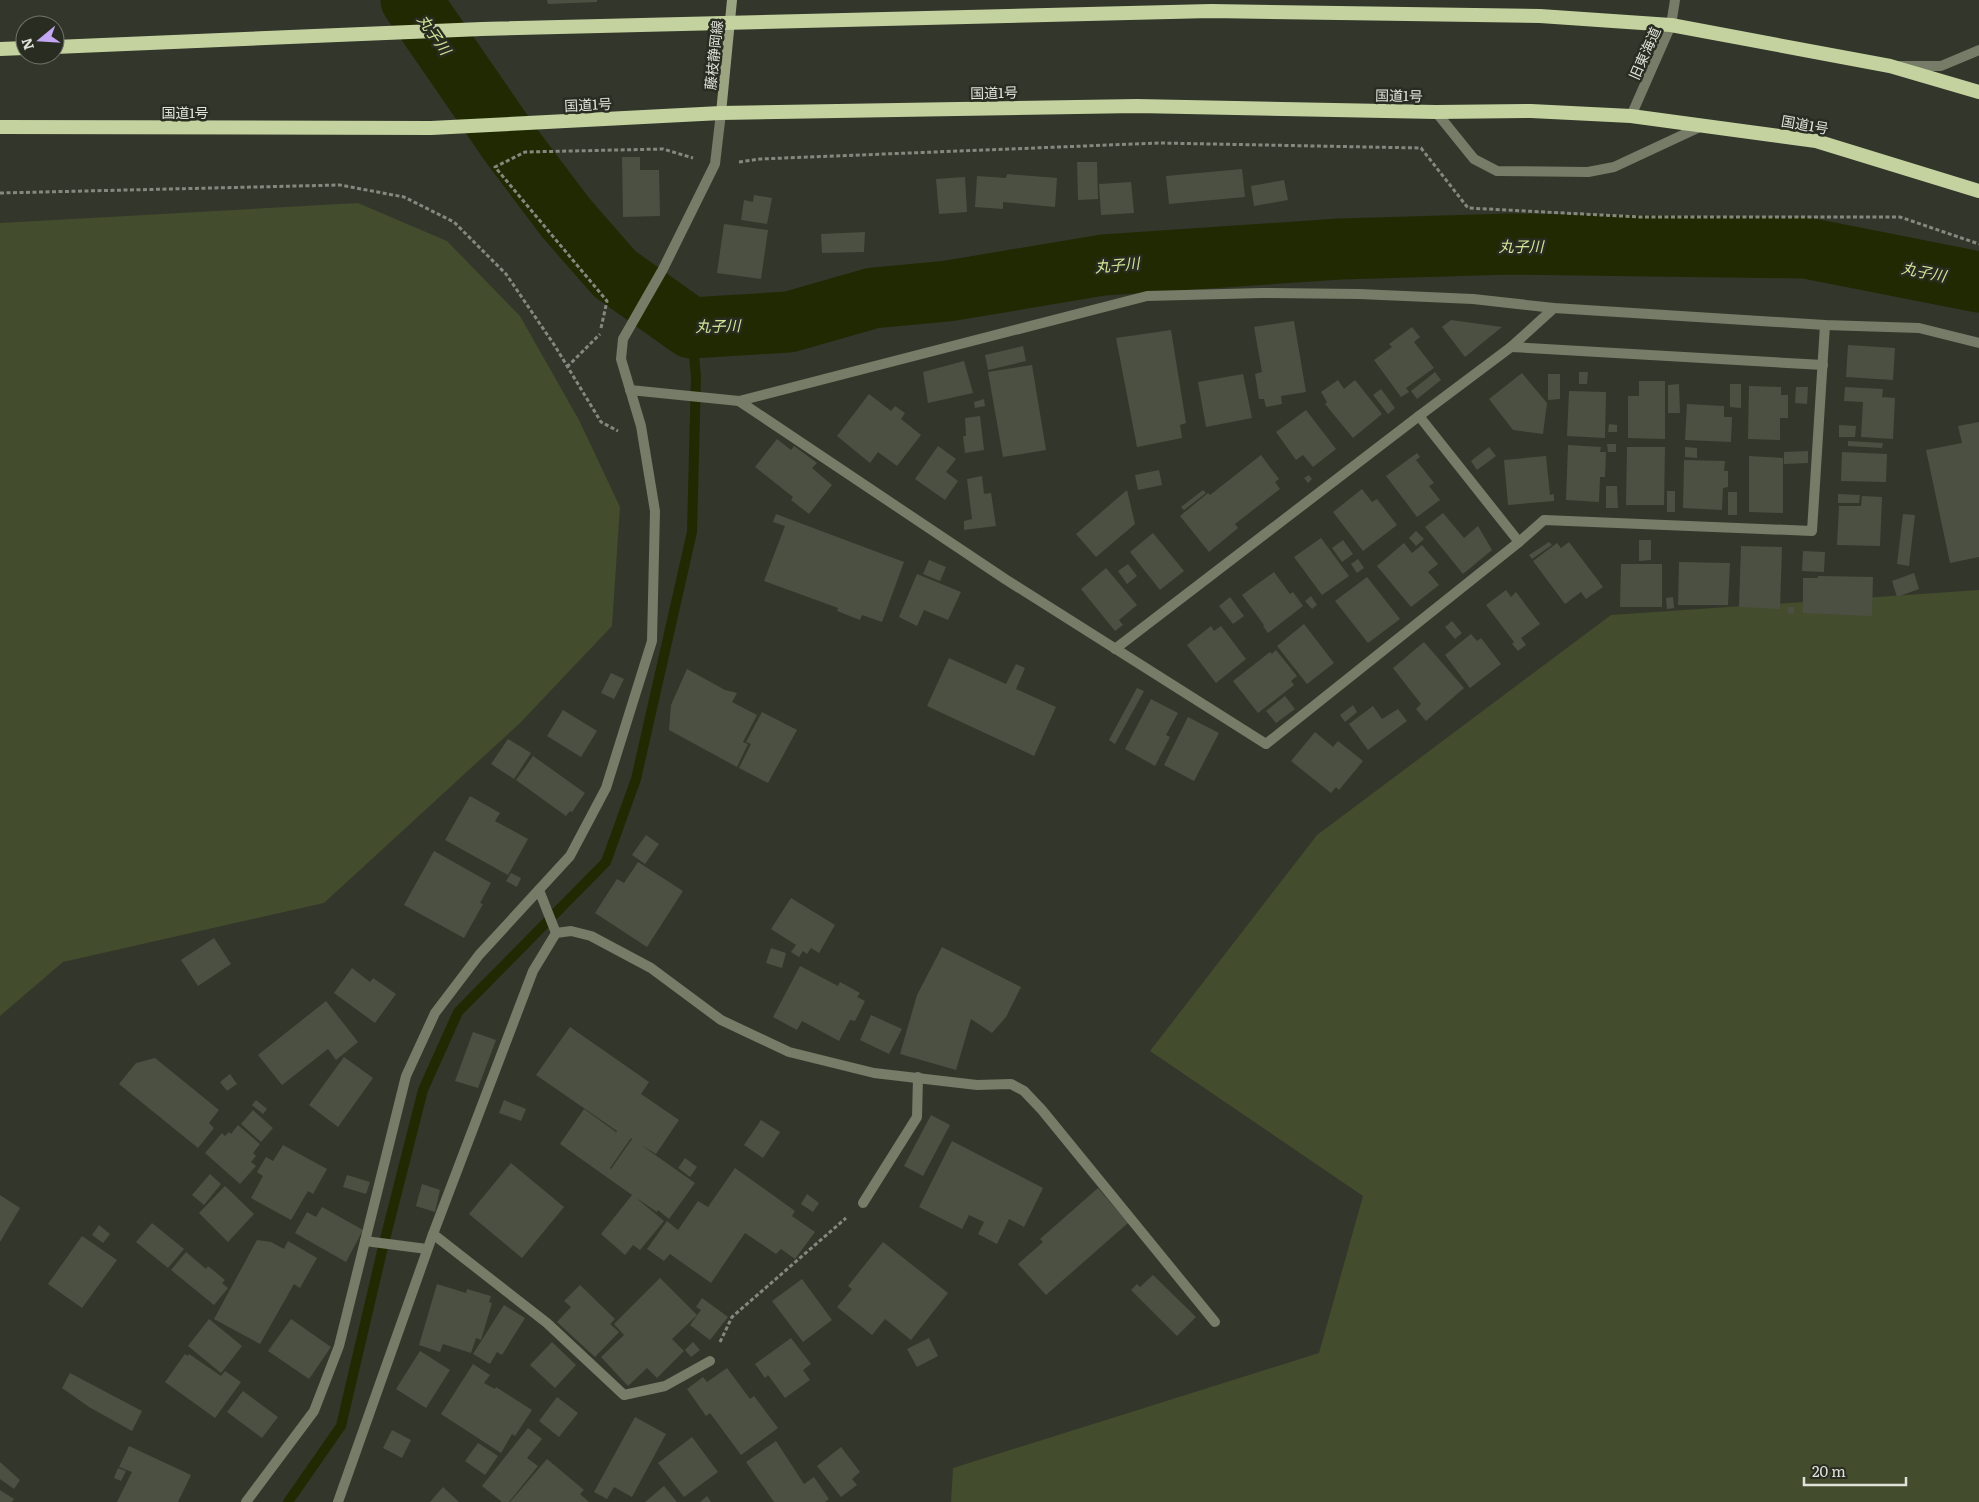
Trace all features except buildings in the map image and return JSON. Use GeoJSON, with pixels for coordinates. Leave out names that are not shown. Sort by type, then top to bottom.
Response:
{"type":"FeatureCollection","features":[{"type":"Feature","properties":{"kind":"highway"},"geometry":{"type":"LineString","coordinates":[[65,47],[379,32],[1211,5],[1540,16],[1671,25],[1890,66],[1979,92]]}},
{"type":"Feature","properties":{"kind":"highway"},"geometry":{"type":"LineString","coordinates":[[0,49],[15,48]]}},
{"type":"Feature","properties":{"kind":"highway","name":"国道1号"},"geometry":{"type":"LineString","coordinates":[[0,127],[431,128],[721,113],[1136,106],[1436,112],[1531,110],[1631,116],[1816,141],[1979,191]]}},
{"type":"Feature","properties":{"kind":"main road","name":"藤枝静岡線"},"geometry":{"type":"LineString","coordinates":[[721,113],[732,0]]}},
{"type":"Feature","properties":{"kind":"street","name":"旧東海道"},"geometry":{"type":"LineString","coordinates":[[1631,116],[1671,25],[1675,0]]}},
{"type":"Feature","properties":{"kind":"street"},"geometry":{"type":"LineString","coordinates":[[1890,66],[1941,66],[1979,50]]}},
{"type":"Feature","properties":{"kind":"street"},"geometry":{"type":"LineString","coordinates":[[1436,112],[1474,159],[1497,171],[1588,172],[1614,167],[1702,126]]}},
{"type":"Feature","properties":{"kind":"street"},"geometry":{"type":"LineString","coordinates":[[246,1502],[314,1412],[339,1346],[406,1076],[435,1013],[479,955],[570,856],[606,788],[652,641],[655,511],[641,426],[621,359],[623,340],[663,268],[715,164],[721,113]]}},
{"type":"Feature","properties":{"kind":"street"},"geometry":{"type":"LineString","coordinates":[[630,390],[739,401],[1147,296],[1262,293],[1359,294],[1473,299],[1554,308],[1825,325],[1919,328],[1979,343]]}},
{"type":"Feature","properties":{"kind":"street"},"geometry":{"type":"LineString","coordinates":[[1115,649],[1510,348],[1554,308]]}},
{"type":"Feature","properties":{"kind":"street"},"geometry":{"type":"LineString","coordinates":[[739,401],[1005,579],[1266,744],[1544,520],[1812,531],[1825,325]]}},
{"type":"Feature","properties":{"kind":"street"},"geometry":{"type":"LineString","coordinates":[[1510,348],[1823,365]]}},
{"type":"Feature","properties":{"kind":"street"},"geometry":{"type":"LineString","coordinates":[[1419,416],[1519,542]]}},
{"type":"Feature","properties":{"kind":"street"},"geometry":{"type":"LineString","coordinates":[[539,890],[556,933]]}},
{"type":"Feature","properties":{"kind":"street"},"geometry":{"type":"LineString","coordinates":[[556,933],[571,931],[591,936],[651,968],[721,1020],[789,1052],[874,1073],[977,1085],[1011,1084],[1024,1091],[1048,1117],[1215,1322]]}},
{"type":"Feature","properties":{"kind":"street"},"geometry":{"type":"LineString","coordinates":[[338,1502],[427,1249],[534,971],[556,933]]}},
{"type":"Feature","properties":{"kind":"street"},"geometry":{"type":"LineString","coordinates":[[863,1203],[917,1116],[918,1077]]}},
{"type":"Feature","properties":{"kind":"street"},"geometry":{"type":"LineString","coordinates":[[433,1234],[547,1323],[624,1395],[665,1386],[710,1362]]}},
{"type":"Feature","properties":{"kind":"street"},"geometry":{"type":"LineString","coordinates":[[365,1241],[427,1249]]}},
{"type":"Feature","properties":{"kind":"path"},"geometry":{"type":"LineString","coordinates":[[567,367],[599,335],[607,301],[494,167],[525,152],[663,149],[715,164],[770,159],[1158,143],[1421,148],[1468,208],[1640,217],[1900,217],[1979,244]]}},
{"type":"Feature","properties":{"kind":"path"},"geometry":{"type":"LineString","coordinates":[[0,193],[340,185],[404,196],[454,222],[506,274],[601,422],[619,432]]}},
{"type":"Feature","properties":{"kind":"path"},"geometry":{"type":"LineString","coordinates":[[710,1362],[732,1317],[863,1203]]}},
{"type":"Feature","properties":{"kind":"green space"},"geometry":{"type":"Polygon","coordinates":[[[358,203],[447,241],[520,316],[579,420],[620,507],[612,626],[520,723],[324,903],[63,962],[0,1016],[0,223],[358,203]]]}},
{"type":"Feature","properties":{"kind":"green space"},"geometry":{"type":"Polygon","coordinates":[[[1979,590],[1979,1502],[951,1502],[953,1468],[1319,1353],[1363,1196],[1150,1051],[1317,835],[1611,615],[1979,590]]]}},
{"type":"Feature","properties":{"kind":"waterway","name":"丸子川"},"geometry":{"type":"LineString","coordinates":[[411,0],[511,145],[566,218],[615,274],[691,328],[789,322],[873,298],[948,291],[1103,265],[1340,249],[1512,244],[1806,248],[1979,282]]}},
{"type":"Feature","properties":{"kind":"waterway"},"geometry":{"type":"LineString","coordinates":[[288,1502],[341,1426],[383,1247],[423,1090],[458,1012],[606,862],[636,779],[692,532],[696,376],[691,328]]}}]}
